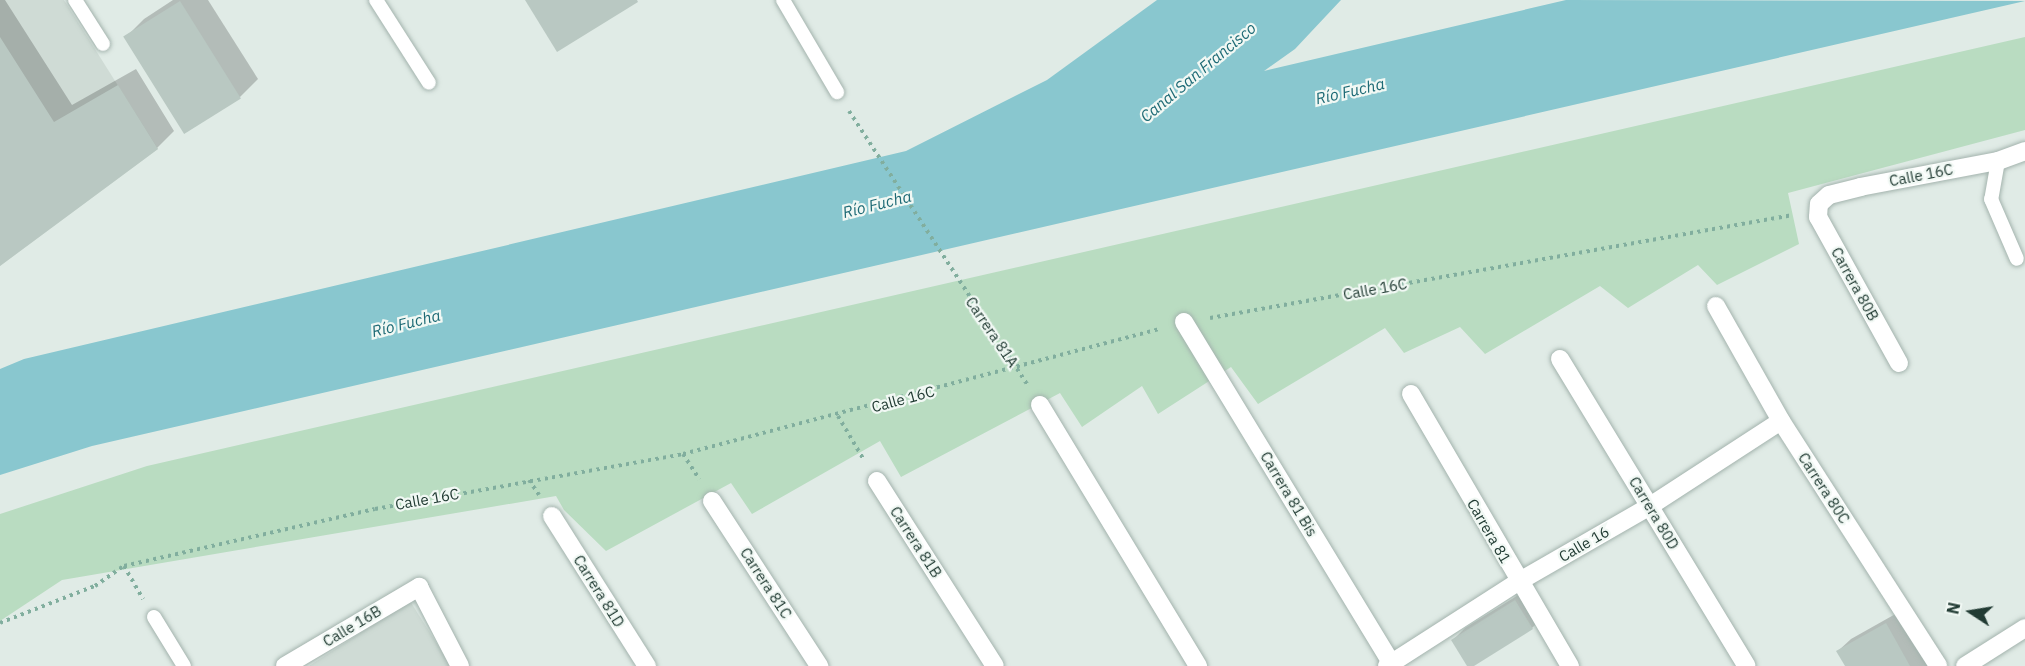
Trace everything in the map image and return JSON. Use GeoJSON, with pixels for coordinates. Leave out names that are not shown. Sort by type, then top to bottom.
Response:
{"type":"FeatureCollection","features":[{"type":"Feature","properties":{"kind":"street","name":"Calle 16C"},"geometry":{"type":"LineString","coordinates":[[1818,208],[1829,195],[1998,160],[2025,151]]}},
{"type":"Feature","properties":{"kind":"street","name":"Carrera 80B"},"geometry":{"type":"LineString","coordinates":[[1818,208],[1899,363]]}},
{"type":"Feature","properties":{"kind":"street","name":"Carrera 80C"},"geometry":{"type":"LineString","coordinates":[[1716,306],[1781,421],[1938,666]]}},
{"type":"Feature","properties":{"kind":"street","name":"Carrera 81 Bis"},"geometry":{"type":"LineString","coordinates":[[1184,322],[1390,665]]}},
{"type":"Feature","properties":{"kind":"street","name":"Carrera 80D"},"geometry":{"type":"LineString","coordinates":[[1560,359],[1747,666]]}},
{"type":"Feature","properties":{"kind":"street","name":"Carrera 81"},"geometry":{"type":"LineString","coordinates":[[1411,394],[1518,582],[1570,666]]}},
{"type":"Feature","properties":{"kind":"street"},"geometry":{"type":"LineString","coordinates":[[1040,405],[1198,666]]}},
{"type":"Feature","properties":{"kind":"street","name":"Calle 16"},"geometry":{"type":"LineString","coordinates":[[1390,665],[1518,582],[1650,506],[1781,421]]}},
{"type":"Feature","properties":{"kind":"street","name":"Carrera 81B"},"geometry":{"type":"LineString","coordinates":[[877,481],[995,666]]}},
{"type":"Feature","properties":{"kind":"street","name":"Carrera 81C"},"geometry":{"type":"LineString","coordinates":[[712,501],[819,666]]}},
{"type":"Feature","properties":{"kind":"street","name":"Carrera 81D"},"geometry":{"type":"LineString","coordinates":[[552,516],[647,666]]}},
{"type":"Feature","properties":{"kind":"street","name":"Calle 16B"},"geometry":{"type":"LineString","coordinates":[[285,666],[419,587],[460,666]]}},
{"type":"Feature","properties":{"kind":"street"},"geometry":{"type":"LineString","coordinates":[[1965,666],[2025,628]]}},
{"type":"Feature","properties":{"kind":"lane"},"geometry":{"type":"LineString","coordinates":[[75,0],[103,44]]}},
{"type":"Feature","properties":{"kind":"lane"},"geometry":{"type":"LineString","coordinates":[[375,0],[429,83]]}},
{"type":"Feature","properties":{"kind":"lane"},"geometry":{"type":"LineString","coordinates":[[783,0],[837,92]]}},
{"type":"Feature","properties":{"kind":"lane"},"geometry":{"type":"LineString","coordinates":[[1998,160],[1991,199],[2018,259]]}},
{"type":"Feature","properties":{"kind":"lane"},"geometry":{"type":"LineString","coordinates":[[154,617],[184,666]]}},
{"type":"Feature","properties":{"kind":"path","name":"Carrera 81A"},"geometry":{"type":"LineString","coordinates":[[837,92],[1040,405]]}},
{"type":"Feature","properties":{"kind":"path","name":"Calle 16C"},"geometry":{"type":"LineString","coordinates":[[0,623],[95,586],[124,566],[375,509],[683,454],[838,416],[1184,322],[1818,208]]}},
{"type":"Feature","properties":{"kind":"path"},"geometry":{"type":"LineString","coordinates":[[838,416],[877,481]]}},
{"type":"Feature","properties":{"kind":"path"},"geometry":{"type":"LineString","coordinates":[[124,566],[154,617]]}},
{"type":"Feature","properties":{"kind":"shaded area"},"geometry":{"type":"Polygon","coordinates":[[[0,0],[64,0],[158,149],[0,266],[0,0]]]}},
{"type":"Feature","properties":{"kind":"shaded area"},"geometry":{"type":"Polygon","coordinates":[[[410,601],[451,666],[309,666],[410,601]]]}},
{"type":"Feature","properties":{"kind":"green space"},"geometry":{"type":"Polygon","coordinates":[[[2025,37],[2025,130],[1788,193],[1799,244],[1717,285],[1698,265],[1628,308],[1600,286],[1485,354],[1460,327],[1404,353],[1385,328],[1258,404],[1231,367],[1158,414],[1142,386],[1082,427],[1060,393],[901,477],[880,441],[752,514],[731,483],[606,551],[564,510],[556,496],[62,580],[0,621],[0,514],[147,466],[2025,37]]]}},
{"type":"Feature","properties":{"kind":"water"},"geometry":{"type":"Polygon","coordinates":[[[1157,0],[1341,0],[1295,49],[1264,71],[1566,0],[2025,1],[92,446],[0,475],[0,369],[24,359],[906,151],[1047,80],[1157,0]]]}},
{"type":"Feature","properties":{"kind":"building"},"geometry":{"type":"Polygon","coordinates":[[[525,0],[637,0],[638,2],[557,52],[525,0]]]}},
{"type":"Feature","properties":{"kind":"building"},"geometry":{"type":"Polygon","coordinates":[[[180,1],[241,99],[184,134],[123,37],[180,1]]]}},
{"type":"Feature","properties":{"kind":"building"},"geometry":{"type":"Polygon","coordinates":[[[0,37],[54,122],[118,85],[158,149],[0,266],[0,37]]]}},
{"type":"Feature","properties":{"kind":"building"},"geometry":{"type":"Polygon","coordinates":[[[1515,600],[1533,629],[1474,666],[1467,666],[1451,640],[1515,600]]]}},
{"type":"Feature","properties":{"kind":"building"},"geometry":{"type":"Polygon","coordinates":[[[1886,623],[1910,666],[1845,666],[1836,651],[1886,623]]]}},
{"type":"Feature","properties":{"kind":"water label","name":"Canal San Francisco"},"geometry":{"type":"Point","coordinates":[1198,72]}},
{"type":"Feature","properties":{"kind":"water label","name":"Río Fucha"},"geometry":{"type":"Point","coordinates":[1350,91]}},
{"type":"Feature","properties":{"kind":"water label","name":"Río Fucha"},"geometry":{"type":"Point","coordinates":[877,204]}},
{"type":"Feature","properties":{"kind":"water label","name":"Río Fucha"},"geometry":{"type":"Point","coordinates":[406,323]}}]}
